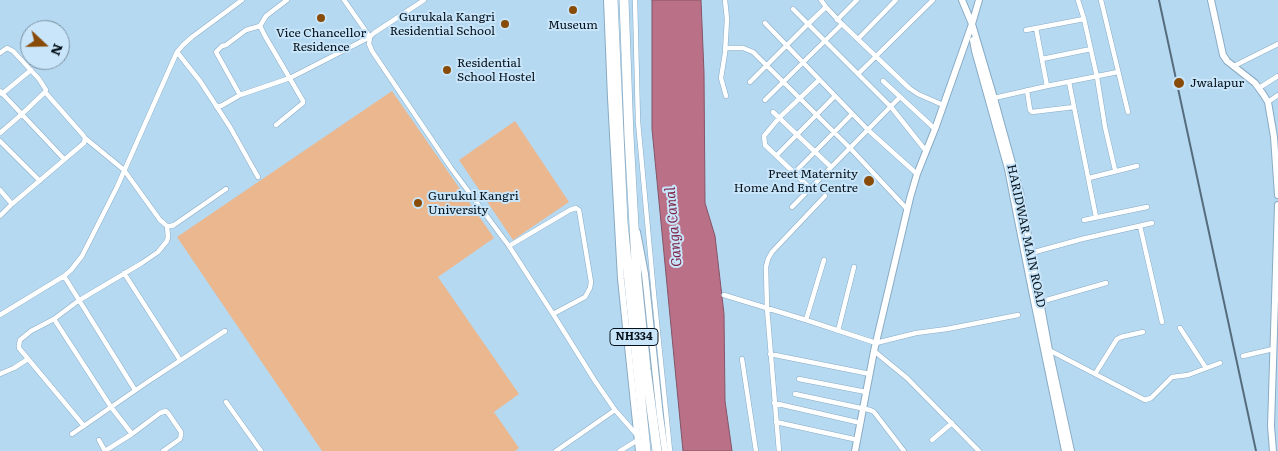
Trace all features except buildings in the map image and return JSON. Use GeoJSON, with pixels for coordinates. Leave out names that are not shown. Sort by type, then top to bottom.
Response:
{"type":"FeatureCollection","features":[{"type":"Feature","properties":{"kind":"highway","name":"NH334"},"geometry":{"type":"LineString","coordinates":[[613,0],[623,222],[646,451]]}},
{"type":"Feature","properties":{"kind":"highway","name":"NH334"},"geometry":{"type":"LineString","coordinates":[[624,0],[632,216],[646,369],[657,451]]}},
{"type":"Feature","properties":{"kind":"main road"},"geometry":{"type":"LineString","coordinates":[[607,0],[621,278],[639,451]]}},
{"type":"Feature","properties":{"kind":"main road","name":"HARIDWAR MAIN ROAD"},"geometry":{"type":"LineString","coordinates":[[962,0],[972,24],[1020,192],[1049,350],[1071,451]]}},
{"type":"Feature","properties":{"kind":"main road"},"geometry":{"type":"LineString","coordinates":[[856,451],[874,351],[907,209],[917,174],[935,129],[979,0]]}},
{"type":"Feature","properties":{"kind":"main road"},"geometry":{"type":"LineString","coordinates":[[1211,0],[1227,61],[1259,88],[1268,102],[1276,137],[1278,195]]}},
{"type":"Feature","properties":{"kind":"main road","name":"HARIDWAR MAIN ROAD"},"geometry":{"type":"LineString","coordinates":[[972,24],[975,51],[1008,169],[1065,451]]}},
{"type":"Feature","properties":{"kind":"main road"},"geometry":{"type":"LineString","coordinates":[[1273,451],[1271,426],[1275,397],[1278,205]]}},
{"type":"Feature","properties":{"kind":"main road"},"geometry":{"type":"LineString","coordinates":[[632,216],[639,239],[645,274],[665,451]]}},
{"type":"Feature","properties":{"kind":"street"},"geometry":{"type":"LineString","coordinates":[[0,315],[64,276],[82,256],[124,170],[177,52],[188,41],[242,0]]}},
{"type":"Feature","properties":{"kind":"street"},"geometry":{"type":"LineString","coordinates":[[240,94],[216,52],[246,30],[260,26],[266,16],[287,0]]}},
{"type":"Feature","properties":{"kind":"street"},"geometry":{"type":"LineString","coordinates":[[344,0],[370,37],[369,44],[372,51],[451,168],[509,246],[554,314],[594,381],[637,438],[620,451]]}},
{"type":"Feature","properties":{"kind":"street"},"geometry":{"type":"LineString","coordinates":[[216,106],[221,106],[240,94],[290,78],[370,37],[424,0]]}},
{"type":"Feature","properties":{"kind":"street"},"geometry":{"type":"LineString","coordinates":[[635,0],[638,122],[670,451]]}},
{"type":"Feature","properties":{"kind":"street"},"geometry":{"type":"LineString","coordinates":[[725,0],[727,19],[726,48],[721,78],[726,96]]}},
{"type":"Feature","properties":{"kind":"street"},"geometry":{"type":"LineString","coordinates":[[821,0],[837,20],[909,88],[943,105]]}},
{"type":"Feature","properties":{"kind":"street"},"geometry":{"type":"LineString","coordinates":[[837,20],[857,0]]}},
{"type":"Feature","properties":{"kind":"street"},"geometry":{"type":"LineString","coordinates":[[858,39],[896,0]]}},
{"type":"Feature","properties":{"kind":"street"},"geometry":{"type":"LineString","coordinates":[[858,74],[932,0]]}},
{"type":"Feature","properties":{"kind":"street"},"geometry":{"type":"LineString","coordinates":[[1078,0],[1091,49],[1115,170]]}},
{"type":"Feature","properties":{"kind":"street"},"geometry":{"type":"LineString","coordinates":[[1101,0],[1128,112]]}},
{"type":"Feature","properties":{"kind":"street"},"geometry":{"type":"LineString","coordinates":[[750,82],[826,7]]}},
{"type":"Feature","properties":{"kind":"street"},"geometry":{"type":"LineString","coordinates":[[793,9],[891,107],[926,151]]}},
{"type":"Feature","properties":{"kind":"street"},"geometry":{"type":"LineString","coordinates":[[1026,30],[1084,19]]}},
{"type":"Feature","properties":{"kind":"street"},"geometry":{"type":"LineString","coordinates":[[765,23],[868,130],[917,174]]}},
{"type":"Feature","properties":{"kind":"street"},"geometry":{"type":"LineString","coordinates":[[765,100],[842,24]]}},
{"type":"Feature","properties":{"kind":"street"},"geometry":{"type":"LineString","coordinates":[[260,26],[264,36],[301,96],[303,103],[276,125]]}},
{"type":"Feature","properties":{"kind":"street"},"geometry":{"type":"LineString","coordinates":[[1036,28],[1047,86]]}},
{"type":"Feature","properties":{"kind":"street"},"geometry":{"type":"LineString","coordinates":[[1234,66],[1278,44]]}},
{"type":"Feature","properties":{"kind":"street"},"geometry":{"type":"LineString","coordinates":[[0,53],[7,48],[14,51],[20,58]]}},
{"type":"Feature","properties":{"kind":"street"},"geometry":{"type":"LineString","coordinates":[[726,48],[743,48],[752,52],[850,148],[907,209]]}},
{"type":"Feature","properties":{"kind":"street"},"geometry":{"type":"LineString","coordinates":[[1042,59],[1091,49]]}},
{"type":"Feature","properties":{"kind":"street"},"geometry":{"type":"LineString","coordinates":[[177,52],[200,81],[230,127],[258,177]]}},
{"type":"Feature","properties":{"kind":"street"},"geometry":{"type":"LineString","coordinates":[[64,159],[1,93],[31,70],[45,88],[45,92],[85,138],[124,170],[160,220],[168,226],[174,225],[226,189]]}},
{"type":"Feature","properties":{"kind":"street"},"geometry":{"type":"LineString","coordinates":[[994,98],[1118,72]]}},
{"type":"Feature","properties":{"kind":"street"},"geometry":{"type":"LineString","coordinates":[[1259,88],[1278,76]]}},
{"type":"Feature","properties":{"kind":"street"},"geometry":{"type":"LineString","coordinates":[[810,188],[765,145],[764,136],[779,118],[820,80]]}},
{"type":"Feature","properties":{"kind":"street"},"geometry":{"type":"LineString","coordinates":[[883,81],[935,129]]}},
{"type":"Feature","properties":{"kind":"street"},"geometry":{"type":"LineString","coordinates":[[1069,82],[1096,217]]}},
{"type":"Feature","properties":{"kind":"street"},"geometry":{"type":"LineString","coordinates":[[1027,90],[1030,110],[1032,112],[1074,107]]}},
{"type":"Feature","properties":{"kind":"street"},"geometry":{"type":"LineString","coordinates":[[0,133],[45,92]]}},
{"type":"Feature","properties":{"kind":"street"},"geometry":{"type":"LineString","coordinates":[[1268,102],[1278,95]]}},
{"type":"Feature","properties":{"kind":"street"},"geometry":{"type":"LineString","coordinates":[[776,156],[835,96]]}},
{"type":"Feature","properties":{"kind":"street"},"geometry":{"type":"LineString","coordinates":[[792,207],[900,97]]}},
{"type":"Feature","properties":{"kind":"street"},"geometry":{"type":"LineString","coordinates":[[773,112],[831,167]]}},
{"type":"Feature","properties":{"kind":"street"},"geometry":{"type":"LineString","coordinates":[[794,173],[852,114]]}},
{"type":"Feature","properties":{"kind":"street"},"geometry":{"type":"LineString","coordinates":[[0,216],[82,145],[85,138]]}},
{"type":"Feature","properties":{"kind":"street"},"geometry":{"type":"LineString","coordinates":[[0,141],[40,181]]}},
{"type":"Feature","properties":{"kind":"street"},"geometry":{"type":"LineString","coordinates":[[1089,178],[1137,166]]}},
{"type":"Feature","properties":{"kind":"street"},"geometry":{"type":"LineString","coordinates":[[0,190],[12,204]]}},
{"type":"Feature","properties":{"kind":"street"},"geometry":{"type":"LineString","coordinates":[[778,451],[765,273],[772,252],[825,196]]}},
{"type":"Feature","properties":{"kind":"street"},"geometry":{"type":"LineString","coordinates":[[1084,220],[1147,207]]}},
{"type":"Feature","properties":{"kind":"street"},"geometry":{"type":"LineString","coordinates":[[509,246],[574,208],[579,210],[591,282],[590,288],[585,297],[554,314]]}},
{"type":"Feature","properties":{"kind":"street"},"geometry":{"type":"LineString","coordinates":[[1031,253],[1152,223]]}},
{"type":"Feature","properties":{"kind":"street"},"geometry":{"type":"LineString","coordinates":[[84,426],[28,359],[20,348],[20,340],[31,331],[54,319],[78,301],[158,252],[168,237],[168,226]]}},
{"type":"Feature","properties":{"kind":"street"},"geometry":{"type":"LineString","coordinates":[[1140,226],[1162,322]]}},
{"type":"Feature","properties":{"kind":"street"},"geometry":{"type":"LineString","coordinates":[[806,320],[824,260]]}},
{"type":"Feature","properties":{"kind":"street"},"geometry":{"type":"LineString","coordinates":[[838,331],[854,268]]}},
{"type":"Feature","properties":{"kind":"street"},"geometry":{"type":"LineString","coordinates":[[124,274],[180,360]]}},
{"type":"Feature","properties":{"kind":"street"},"geometry":{"type":"LineString","coordinates":[[64,276],[135,390]]}},
{"type":"Feature","properties":{"kind":"street"},"geometry":{"type":"LineString","coordinates":[[1040,302],[1106,283]]}},
{"type":"Feature","properties":{"kind":"street"},"geometry":{"type":"LineString","coordinates":[[724,295],[876,343],[916,333],[1018,315]]}},
{"type":"Feature","properties":{"kind":"street"},"geometry":{"type":"LineString","coordinates":[[54,319],[111,408],[132,434]]}},
{"type":"Feature","properties":{"kind":"street"},"geometry":{"type":"LineString","coordinates":[[1180,328],[1206,368]]}},
{"type":"Feature","properties":{"kind":"street"},"geometry":{"type":"LineString","coordinates":[[72,434],[225,331]]}},
{"type":"Feature","properties":{"kind":"street"},"geometry":{"type":"LineString","coordinates":[[1095,374],[1117,339],[1143,332]]}},
{"type":"Feature","properties":{"kind":"street"},"geometry":{"type":"LineString","coordinates":[[1243,356],[1275,346]]}},
{"type":"Feature","properties":{"kind":"street"},"geometry":{"type":"LineString","coordinates":[[1049,350],[1145,400],[1150,398],[1172,377],[1188,375],[1220,363]]}},
{"type":"Feature","properties":{"kind":"street"},"geometry":{"type":"LineString","coordinates":[[874,351],[906,378],[979,451]]}},
{"type":"Feature","properties":{"kind":"street"},"geometry":{"type":"LineString","coordinates":[[770,354],[870,374]]}},
{"type":"Feature","properties":{"kind":"street"},"geometry":{"type":"LineString","coordinates":[[0,374],[28,359]]}},
{"type":"Feature","properties":{"kind":"street"},"geometry":{"type":"LineString","coordinates":[[742,359],[756,451]]}},
{"type":"Feature","properties":{"kind":"street"},"geometry":{"type":"LineString","coordinates":[[798,379],[866,392]]}},
{"type":"Feature","properties":{"kind":"street"},"geometry":{"type":"LineString","coordinates":[[795,394],[870,410],[878,415],[904,451]]}},
{"type":"Feature","properties":{"kind":"street"},"geometry":{"type":"LineString","coordinates":[[226,402],[260,451]]}},
{"type":"Feature","properties":{"kind":"street"},"geometry":{"type":"LineString","coordinates":[[774,403],[861,423]]}},
{"type":"Feature","properties":{"kind":"street"},"geometry":{"type":"LineString","coordinates":[[556,451],[615,410]]}},
{"type":"Feature","properties":{"kind":"street"},"geometry":{"type":"LineString","coordinates":[[99,440],[105,451],[132,434],[160,412],[166,411],[182,435],[180,439],[163,451]]}},
{"type":"Feature","properties":{"kind":"street"},"geometry":{"type":"LineString","coordinates":[[776,422],[858,440]]}},
{"type":"Feature","properties":{"kind":"street"},"geometry":{"type":"LineString","coordinates":[[932,440],[952,423]]}},
{"type":"Feature","properties":{"kind":"shaded area"},"geometry":{"type":"Polygon","coordinates":[[[392,91],[494,238],[438,277],[519,394],[494,412],[519,448],[515,451],[322,451],[177,237],[392,91]]]}},
{"type":"Feature","properties":{"kind":"shaded area"},"geometry":{"type":"Polygon","coordinates":[[[515,121],[569,202],[513,240],[459,160],[515,121]]]}},
{"type":"Feature","properties":{"kind":"water","name":"Ganga Canal"},"geometry":{"type":"Polygon","coordinates":[[[652,0],[701,0],[704,73],[705,203],[715,236],[724,314],[725,401],[732,451],[683,451],[652,129],[652,0]]]}},
{"type":"Feature","properties":{"kind":"railway"},"geometry":{"type":"LineString","coordinates":[[1159,0],[1256,451]]}},
{"type":"Feature","properties":{"kind":"place","name":"Museum"},"geometry":{"type":"Point","coordinates":[573,10]}},
{"type":"Feature","properties":{"kind":"place","name":"Vice Chancellor Residence"},"geometry":{"type":"Point","coordinates":[321,18]}},
{"type":"Feature","properties":{"kind":"place","name":"Gurukala Kangri Residential School"},"geometry":{"type":"Point","coordinates":[505,24]}},
{"type":"Feature","properties":{"kind":"place","name":"Residential School Hostel"},"geometry":{"type":"Point","coordinates":[447,70]}},
{"type":"Feature","properties":{"kind":"place","name":"Jwalapur"},"geometry":{"type":"Point","coordinates":[1179,83]}},
{"type":"Feature","properties":{"kind":"place","name":"Preet Maternity Home And Ent Centre"},"geometry":{"type":"Point","coordinates":[869,181]}},
{"type":"Feature","properties":{"kind":"place","name":"Gurukul Kangri University"},"geometry":{"type":"Point","coordinates":[418,203]}}]}
